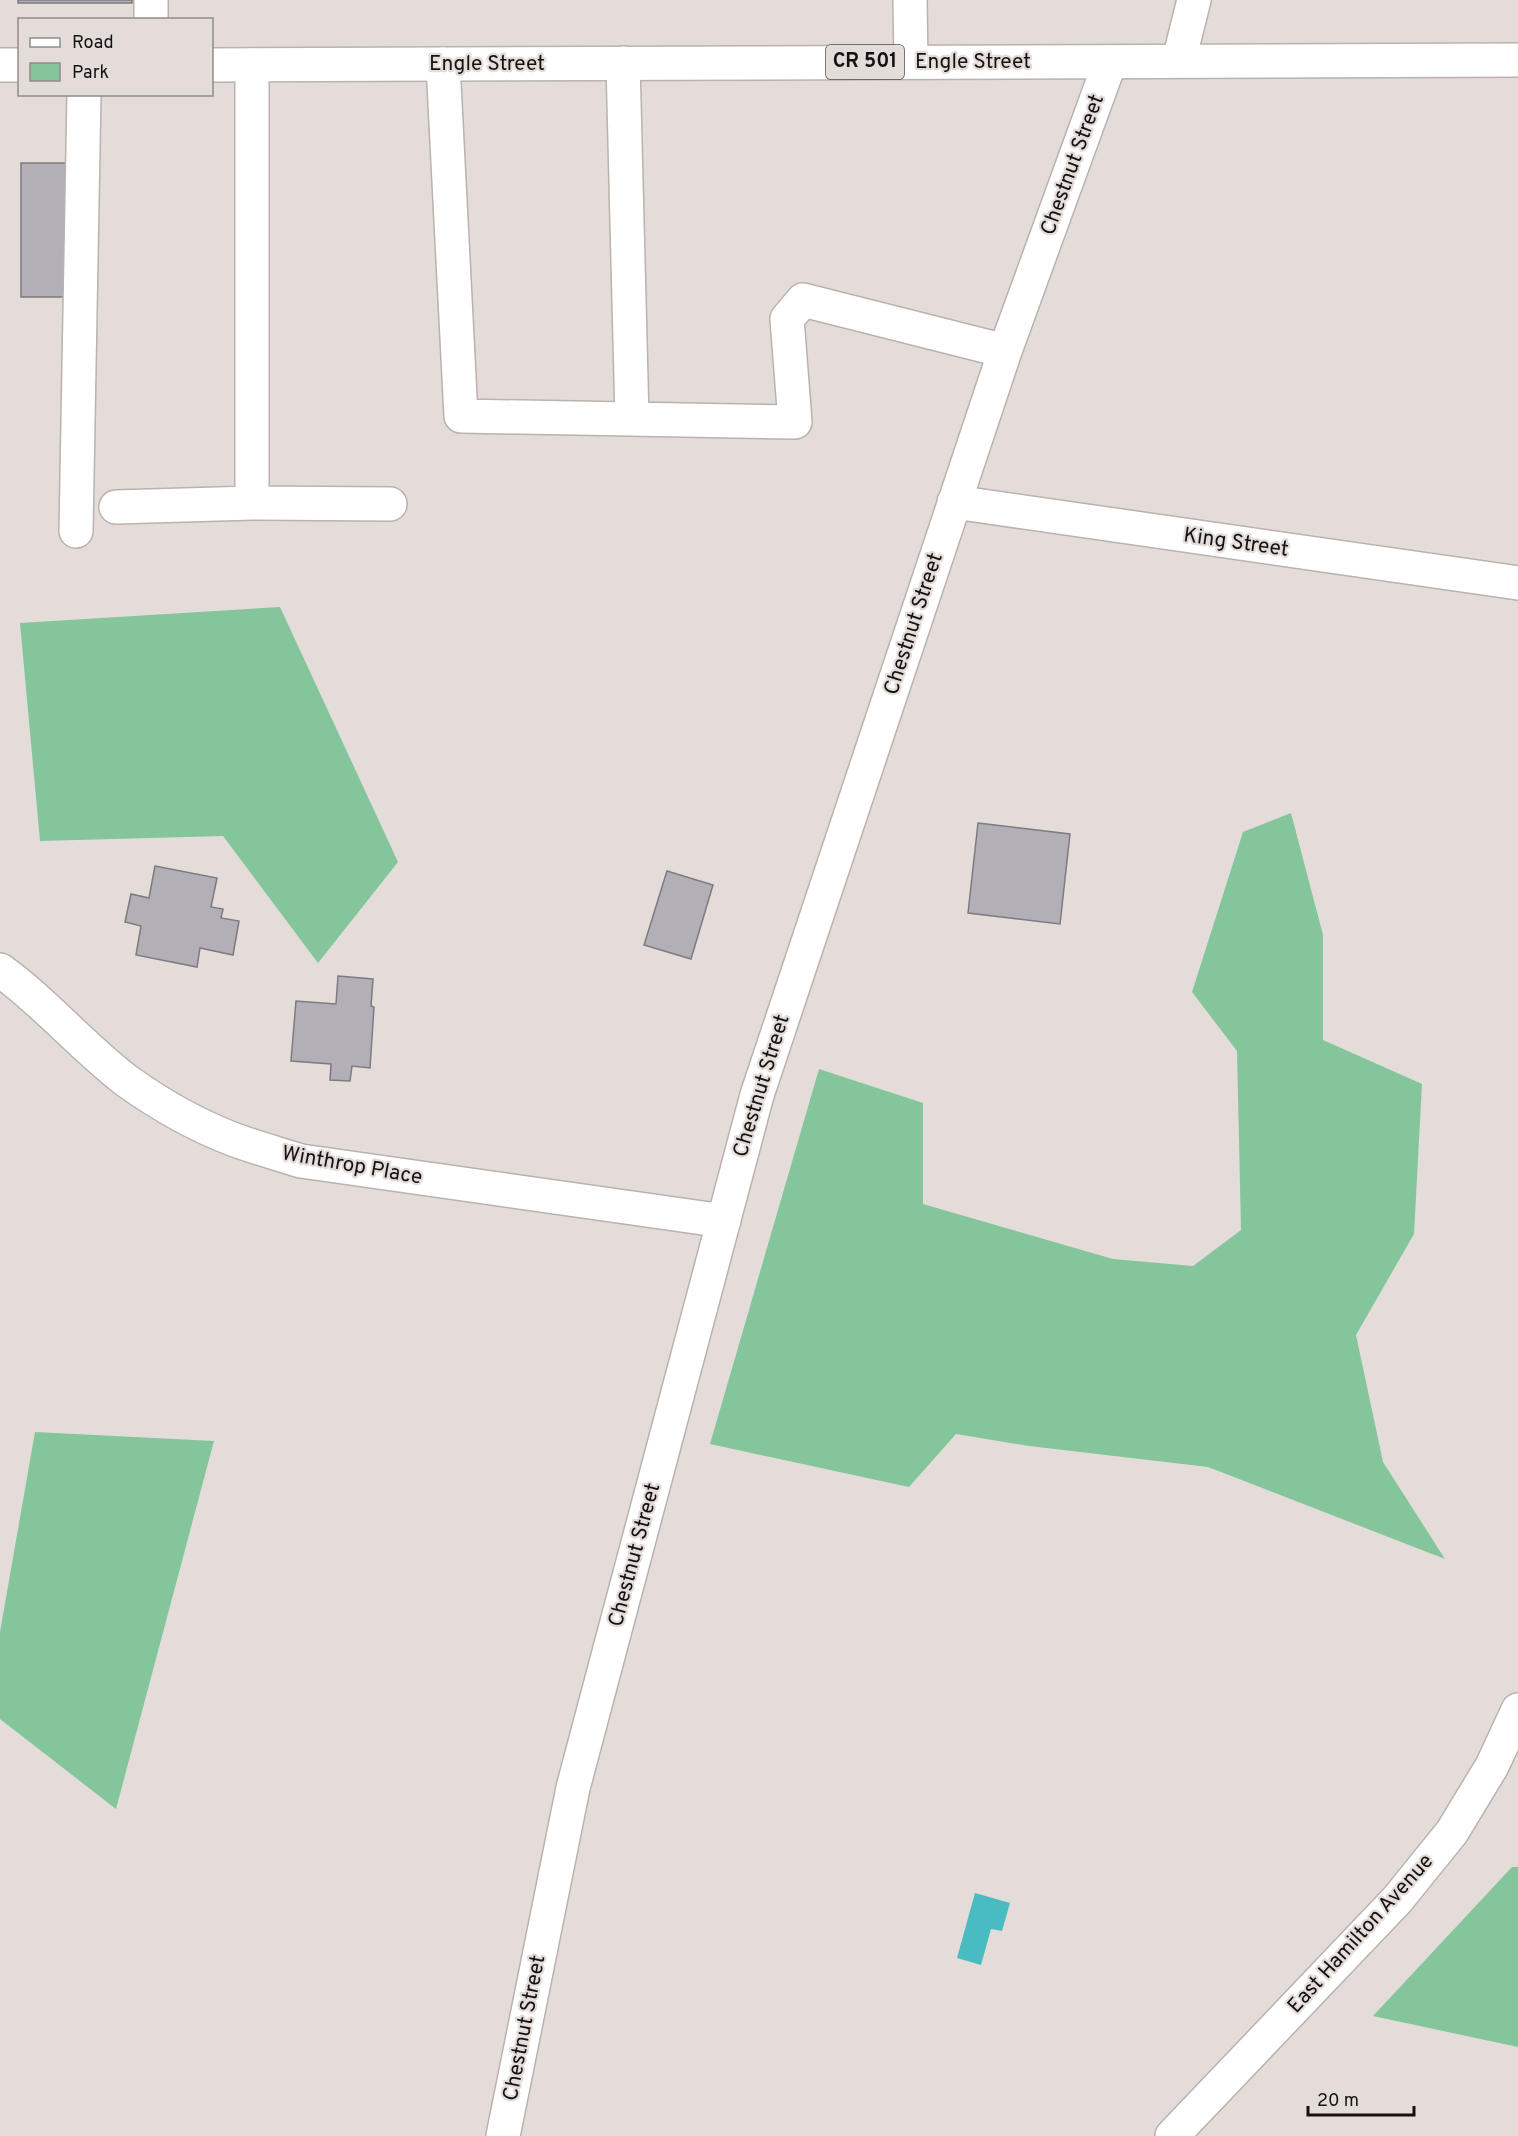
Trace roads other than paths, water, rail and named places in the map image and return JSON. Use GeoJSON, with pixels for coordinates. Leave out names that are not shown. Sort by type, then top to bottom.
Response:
{"type":"FeatureCollection","features":[{"type":"Feature","properties":{"kind":"street"},"geometry":{"type":"LineString","coordinates":[[151,0],[151,18]]}},
{"type":"Feature","properties":{"kind":"street"},"geometry":{"type":"LineString","coordinates":[[910,0],[911,62]]}},
{"type":"Feature","properties":{"kind":"street"},"geometry":{"type":"LineString","coordinates":[[1179,60],[1194,0]]}},
{"type":"Feature","properties":{"kind":"street","name":"Engle Street"},"geometry":{"type":"LineString","coordinates":[[213,65],[1518,60]]}},
{"type":"Feature","properties":{"kind":"street","name":"Chestnut Street"},"geometry":{"type":"LineString","coordinates":[[503,2136],[573,1788],[757,1095],[1005,351],[1110,62]]}},
{"type":"Feature","properties":{"kind":"street"},"geometry":{"type":"LineString","coordinates":[[623,63],[632,419]]}},
{"type":"Feature","properties":{"kind":"street"},"geometry":{"type":"LineString","coordinates":[[252,64],[252,503]]}},
{"type":"Feature","properties":{"kind":"street"},"geometry":{"type":"LineString","coordinates":[[443,64],[461,416],[795,422],[787,320],[803,300],[1005,351]]}},
{"type":"Feature","properties":{"kind":"street"},"geometry":{"type":"LineString","coordinates":[[0,66],[18,65]]}},
{"type":"Feature","properties":{"kind":"street"},"geometry":{"type":"LineString","coordinates":[[76,531],[84,96]]}},
{"type":"Feature","properties":{"kind":"street","name":"King Street"},"geometry":{"type":"LineString","coordinates":[[954,502],[1518,582]]}},
{"type":"Feature","properties":{"kind":"street"},"geometry":{"type":"LineString","coordinates":[[116,507],[252,503],[390,504]]}},
{"type":"Feature","properties":{"kind":"street","name":"Winthrop Place"},"geometry":{"type":"LineString","coordinates":[[0,970],[23,986],[68,1030],[128,1081],[179,1113],[234,1140],[300,1161],[724,1221]]}},
{"type":"Feature","properties":{"kind":"street","name":"East Hamilton Avenue"},"geometry":{"type":"LineString","coordinates":[[1172,2136],[1389,1908],[1425,1866],[1452,1832],[1492,1766],[1518,1710]]}},
{"type":"Feature","properties":{"kind":"water"},"geometry":{"type":"Polygon","coordinates":[[[975,1893],[1010,1903],[1002,1931],[991,1929],[981,1965],[957,1958],[975,1893]]]}}]}
